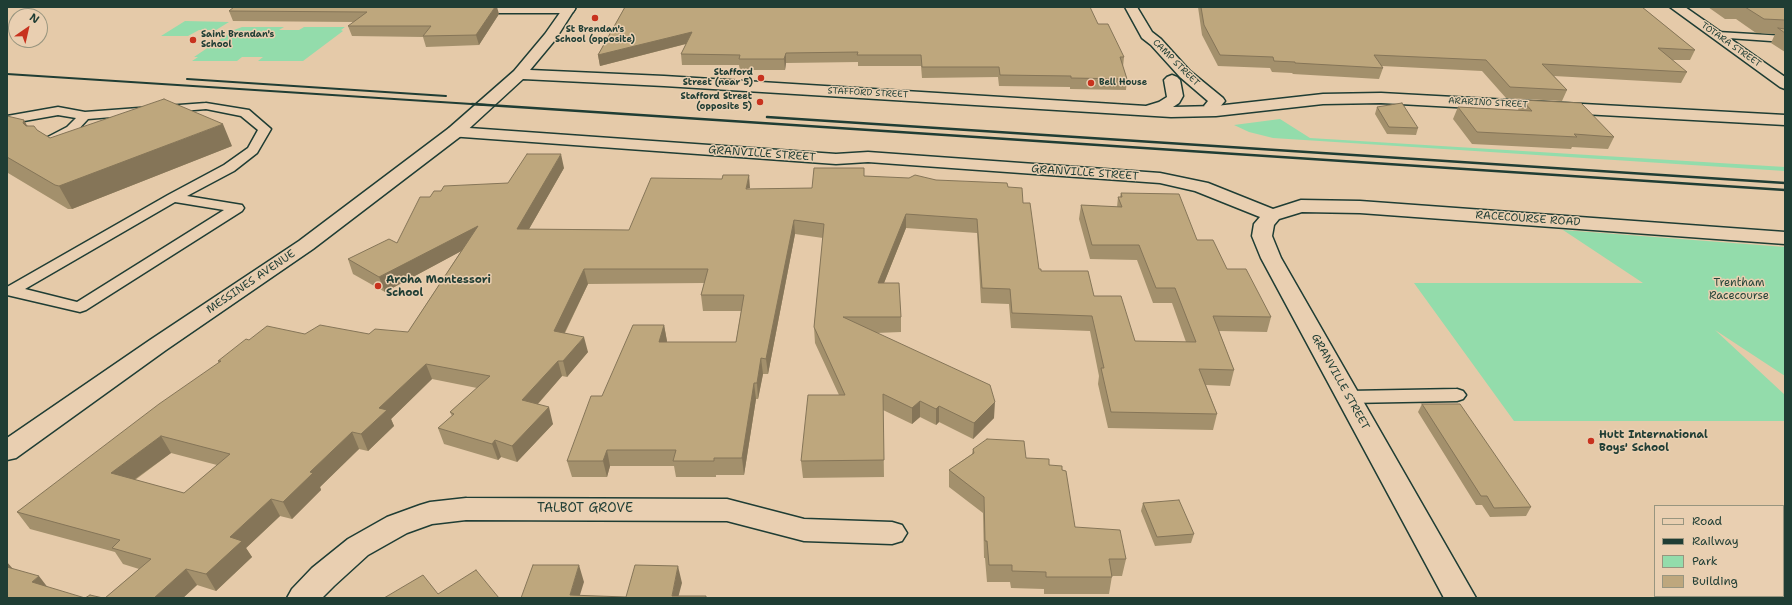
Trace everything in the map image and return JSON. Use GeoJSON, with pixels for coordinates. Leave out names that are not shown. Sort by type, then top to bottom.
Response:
{"type":"FeatureCollection","features":[{"type":"Feature","properties":{"kind":"street","name":"CAMP STREET"},"geometry":{"type":"LineString","coordinates":[[1131,7],[1147,35],[1156,42],[1185,74],[1217,101],[1214,108],[1199,102],[1172,80],[1156,64],[1146,41],[1147,35]]}},
{"type":"Feature","properties":{"kind":"street","name":"TOTARA STREET"},"geometry":{"type":"LineString","coordinates":[[1676,7],[1785,84]]}},
{"type":"Feature","properties":{"kind":"street"},"geometry":{"type":"LineString","coordinates":[[453,8],[569,8]]}},
{"type":"Feature","properties":{"kind":"street","name":"MESSINES AVENUE"},"geometry":{"type":"LineString","coordinates":[[7,451],[158,344],[306,245],[455,132],[519,74],[550,37],[569,8]]}},
{"type":"Feature","properties":{"kind":"street","name":"STAFFORD STREET"},"geometry":{"type":"LineString","coordinates":[[519,74],[687,82],[1144,111],[1171,112],[1214,108]]}},
{"type":"Feature","properties":{"kind":"street"},"geometry":{"type":"LineString","coordinates":[[1144,111],[1165,106],[1173,100],[1175,96],[1172,80]]}},
{"type":"Feature","properties":{"kind":"street","name":"ARARINO STREET"},"geometry":{"type":"LineString","coordinates":[[1214,108],[1323,99],[1381,98],[1785,120]]}},
{"type":"Feature","properties":{"kind":"street","name":"GRANVILLE STREET"},"geometry":{"type":"LineString","coordinates":[[455,132],[836,159],[868,157],[1160,178],[1201,187],[1272,215],[1264,224],[1262,236],[1266,247],[1460,598]]}},
{"type":"Feature","properties":{"kind":"street","name":"RACECOURSE ROAD"},"geometry":{"type":"LineString","coordinates":[[1272,215],[1301,206],[1360,207],[1785,238]]}},
{"type":"Feature","properties":{"kind":"street","name":"TALBOT GROVE"},"geometry":{"type":"LineString","coordinates":[[303,598],[323,577],[358,547],[397,525],[430,513],[444,511],[466,509],[727,510],[804,530],[892,533]]}},
{"type":"Feature","properties":{"kind":"lane"},"geometry":{"type":"LineString","coordinates":[[1718,36],[1785,39]]}},
{"type":"Feature","properties":{"kind":"lane"},"geometry":{"type":"LineString","coordinates":[[7,120],[58,110],[86,116],[206,106],[245,113],[265,129],[253,150],[228,168],[173,198],[11,291],[80,307],[237,208],[173,198]]}},
{"type":"Feature","properties":{"kind":"lane"},"geometry":{"type":"LineString","coordinates":[[43,144],[60,137],[71,130],[86,116]]}},
{"type":"Feature","properties":{"kind":"lane"},"geometry":{"type":"LineString","coordinates":[[1349,397],[1457,395]]}},
{"type":"Feature","properties":{"kind":"green space"},"geometry":{"type":"Polygon","coordinates":[[[185,21],[229,22],[216,30],[199,30],[188,36],[161,36],[185,21]]]}},
{"type":"Feature","properties":{"kind":"green space"},"geometry":{"type":"Polygon","coordinates":[[[242,27],[284,27],[279,30],[299,30],[304,27],[345,27],[341,30],[343,31],[303,61],[258,61],[263,57],[242,57],[237,61],[192,61],[198,57],[194,57],[234,30],[242,27]]]}},
{"type":"Feature","properties":{"kind":"green space"},"geometry":{"type":"Polygon","coordinates":[[[1280,119],[1310,138],[1785,167],[1785,171],[1273,138],[1249,132],[1234,125],[1280,119]]]}},
{"type":"Feature","properties":{"kind":"green space","name":"Trentham Racecourse"},"geometry":{"type":"Polygon","coordinates":[[[1563,230],[1785,247],[1785,376],[1715,330],[1785,395],[1785,421],[1514,421],[1414,283],[1643,283],[1563,230]]]}},
{"type":"Feature","properties":{"kind":"building"},"geometry":{"type":"Polygon","coordinates":[[[234,7],[495,7],[476,35],[423,36],[431,26],[348,26],[367,12],[229,11],[234,7]]]}},
{"type":"Feature","properties":{"kind":"building"},"geometry":{"type":"Polygon","coordinates":[[[625,7],[1090,7],[1098,24],[1108,24],[1124,57],[1120,57],[1127,79],[1071,78],[1071,76],[1000,75],[999,67],[922,67],[921,55],[857,55],[858,52],[786,53],[784,59],[739,59],[740,55],[681,54],[692,32],[598,55],[625,7]]]}},
{"type":"Feature","properties":{"kind":"building"},"geometry":{"type":"Polygon","coordinates":[[[1201,7],[1642,7],[1695,50],[1658,48],[1687,72],[1542,64],[1567,90],[1510,87],[1486,60],[1374,55],[1383,68],[1274,61],[1273,57],[1220,55],[1204,25],[1201,7]]]}},
{"type":"Feature","properties":{"kind":"building"},"geometry":{"type":"Polygon","coordinates":[[[1745,7],[1785,7],[1785,20],[1764,19],[1745,7]]]}},
{"type":"Feature","properties":{"kind":"building"},"geometry":{"type":"Polygon","coordinates":[[[1778,28],[1785,29],[1785,33],[1778,28]]]}},
{"type":"Feature","properties":{"kind":"building"},"geometry":{"type":"Polygon","coordinates":[[[164,99],[223,124],[59,186],[7,157],[7,116],[24,120],[23,123],[26,126],[34,126],[37,130],[50,138],[164,99]]]}},
{"type":"Feature","properties":{"kind":"building"},"geometry":{"type":"Polygon","coordinates":[[[1522,100],[1581,103],[1614,137],[1574,134],[1577,137],[1477,132],[1458,107],[1532,111],[1522,100]]]}},
{"type":"Feature","properties":{"kind":"building"},"geometry":{"type":"Polygon","coordinates":[[[1402,103],[1418,128],[1389,127],[1377,107],[1402,103]]]}},
{"type":"Feature","properties":{"kind":"building"},"geometry":{"type":"Polygon","coordinates":[[[527,154],[561,154],[517,229],[629,230],[651,178],[722,179],[723,175],[749,175],[746,189],[812,188],[814,168],[864,168],[864,176],[909,178],[915,175],[936,180],[1007,183],[1008,187],[1022,188],[1023,203],[1030,203],[1039,269],[1041,269],[1041,271],[1088,271],[1094,296],[1121,296],[1135,341],[1196,342],[1175,288],[1156,288],[1139,245],[1092,245],[1081,205],[1122,207],[1118,197],[1122,197],[1121,193],[1179,194],[1197,240],[1213,240],[1227,269],[1246,269],[1271,317],[1213,316],[1234,370],[1199,369],[1217,414],[1111,412],[1101,368],[1104,368],[1092,316],[1012,313],[1010,289],[982,288],[977,219],[906,214],[878,283],[899,283],[901,317],[843,317],[990,385],[995,402],[974,423],[939,406],[936,409],[920,401],[912,408],[883,394],[884,460],[801,461],[808,395],[845,395],[814,327],[824,224],[794,220],[766,359],[761,358],[757,383],[754,383],[742,458],[714,458],[714,461],[673,461],[676,450],[607,450],[603,461],[567,461],[591,396],[602,396],[633,325],[664,325],[659,342],[736,342],[744,295],[701,295],[708,269],[584,269],[554,331],[584,337],[563,361],[558,361],[522,400],[549,407],[512,446],[495,440],[492,444],[438,428],[454,414],[450,412],[490,376],[426,364],[379,408],[387,410],[361,434],[352,432],[310,472],[313,473],[283,502],[271,499],[230,537],[242,541],[206,574],[186,569],[154,598],[105,598],[151,559],[112,548],[120,540],[17,512],[159,404],[221,361],[218,361],[246,339],[249,340],[267,326],[305,334],[320,325],[369,334],[375,329],[408,332],[478,226],[379,277],[348,259],[389,239],[397,243],[420,197],[430,197],[434,191],[441,191],[444,186],[508,183],[527,154]],[[161,436],[111,473],[184,493],[230,454],[161,436]]]}},
{"type":"Feature","properties":{"kind":"building"},"geometry":{"type":"Polygon","coordinates":[[[1422,404],[1460,404],[1531,507],[1494,508],[1487,496],[1481,496],[1422,404]]]}},
{"type":"Feature","properties":{"kind":"building"},"geometry":{"type":"Polygon","coordinates":[[[987,439],[1024,441],[1026,458],[1049,459],[1049,465],[1062,466],[1062,470],[1066,471],[1075,527],[1120,530],[1126,559],[1109,559],[1112,577],[1046,577],[1046,572],[1012,571],[1012,565],[989,565],[987,541],[985,541],[984,497],[949,470],[974,453],[973,449],[987,439]]]}},
{"type":"Feature","properties":{"kind":"building"},"geometry":{"type":"Polygon","coordinates":[[[1179,500],[1194,534],[1157,537],[1143,503],[1179,500]]]}},
{"type":"Feature","properties":{"kind":"building"},"geometry":{"type":"Polygon","coordinates":[[[533,565],[579,565],[570,595],[626,597],[635,565],[678,566],[672,596],[706,596],[706,598],[521,598],[533,565]]]}},
{"type":"Feature","properties":{"kind":"building"},"geometry":{"type":"Polygon","coordinates":[[[7,567],[39,576],[32,582],[85,598],[7,598],[7,567]]]}},
{"type":"Feature","properties":{"kind":"building"},"geometry":{"type":"Polygon","coordinates":[[[476,570],[499,598],[384,598],[423,575],[438,594],[476,570]]]}},
{"type":"Feature","properties":{"kind":"building"},"geometry":{"type":"Polygon","coordinates":[[[90,595],[103,598],[85,598],[90,595]]]}},
{"type":"Feature","properties":{"kind":"building"},"geometry":{"type":"Polygon","coordinates":[[[1778,597],[1781,598],[1763,598],[1778,597]]]}},
{"type":"Feature","properties":{"kind":"railway"},"geometry":{"type":"LineString","coordinates":[[7,74],[487,105]]}},
{"type":"Feature","properties":{"kind":"railway"},"geometry":{"type":"LineString","coordinates":[[187,79],[446,96]]}},
{"type":"Feature","properties":{"kind":"railway"},"geometry":{"type":"LineString","coordinates":[[472,104],[1785,190]]}},
{"type":"Feature","properties":{"kind":"railway"},"geometry":{"type":"LineString","coordinates":[[767,117],[1785,183]]}},
{"type":"Feature","properties":{"kind":"place","name":"St Brendan's School (opposite)"},"geometry":{"type":"Point","coordinates":[595,18]}},
{"type":"Feature","properties":{"kind":"place","name":"Saint Brendan's School"},"geometry":{"type":"Point","coordinates":[193,40]}},
{"type":"Feature","properties":{"kind":"place","name":"Stafford Street (near 5)"},"geometry":{"type":"Point","coordinates":[761,78]}},
{"type":"Feature","properties":{"kind":"place","name":"Bell House"},"geometry":{"type":"Point","coordinates":[1091,83]}},
{"type":"Feature","properties":{"kind":"place","name":"Stafford Street (opposite 5)"},"geometry":{"type":"Point","coordinates":[760,102]}},
{"type":"Feature","properties":{"kind":"place","name":"Aroha Montessori School"},"geometry":{"type":"Point","coordinates":[378,286]}},
{"type":"Feature","properties":{"kind":"place","name":"Hutt International Boys' School"},"geometry":{"type":"Point","coordinates":[1591,441]}}]}
